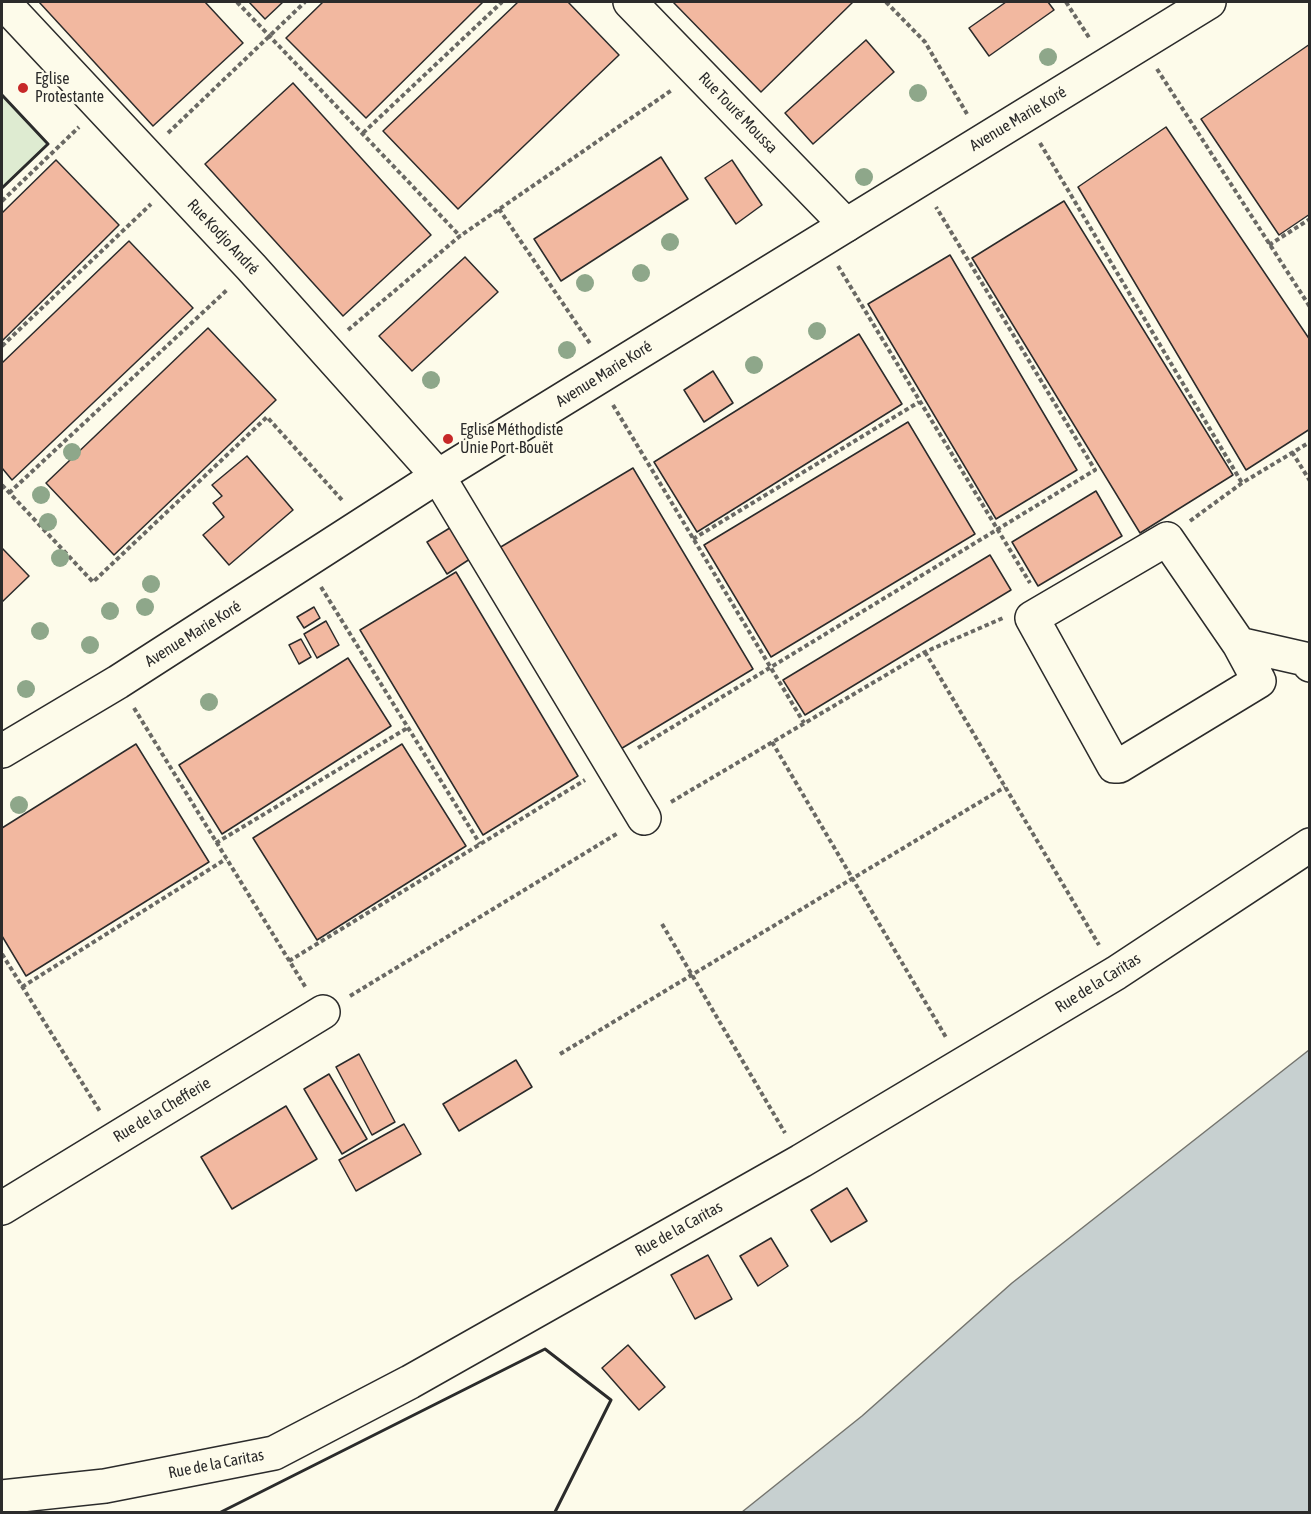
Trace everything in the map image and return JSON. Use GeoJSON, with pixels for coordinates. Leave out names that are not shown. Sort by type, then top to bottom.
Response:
{"type":"FeatureCollection","features":[{"type":"Feature","properties":{"kind":"street","name":"Rue Kodjo André"},"geometry":{"type":"LineString","coordinates":[[3,2],[251,267],[438,476],[644,818]]}},
{"type":"Feature","properties":{"kind":"street","name":"Rue Touré Moussa"},"geometry":{"type":"LineString","coordinates":[[630,2],[698,72],[834,232]]}},
{"type":"Feature","properties":{"kind":"street","name":"Avenue Marie Koré"},"geometry":{"type":"LineString","coordinates":[[2,751],[118,682],[438,476],[1209,2]]}},
{"type":"Feature","properties":{"kind":"street"},"geometry":{"type":"LineString","coordinates":[[1167,539],[1239,644],[1259,678],[1257,683],[1119,766],[1114,766],[1032,618],[1047,609],[1167,539]]}},
{"type":"Feature","properties":{"kind":"street"},"geometry":{"type":"LineString","coordinates":[[1239,644],[1305,659],[1310,665]]}},
{"type":"Feature","properties":{"kind":"street","name":"Rue de la Caritas"},"geometry":{"type":"LineString","coordinates":[[2,1497],[105,1486],[274,1453],[410,1382],[801,1161],[1116,973],[1310,845]]}},
{"type":"Feature","properties":{"kind":"street","name":"Rue de la Chefferie"},"geometry":{"type":"LineString","coordinates":[[2,1208],[116,1136],[323,1012]]}},
{"type":"Feature","properties":{"kind":"path"},"geometry":{"type":"LineString","coordinates":[[237,2],[460,236]]}},
{"type":"Feature","properties":{"kind":"path"},"geometry":{"type":"LineString","coordinates":[[146,155],[305,2]]}},
{"type":"Feature","properties":{"kind":"path"},"geometry":{"type":"LineString","coordinates":[[363,133],[502,2]]}},
{"type":"Feature","properties":{"kind":"path"},"geometry":{"type":"LineString","coordinates":[[886,2],[925,42],[983,140]]}},
{"type":"Feature","properties":{"kind":"path"},"geometry":{"type":"LineString","coordinates":[[1066,2],[1106,65]]}},
{"type":"Feature","properties":{"kind":"path"},"geometry":{"type":"LineString","coordinates":[[1141,43],[1310,307]]}},
{"type":"Feature","properties":{"kind":"path"},"geometry":{"type":"LineString","coordinates":[[324,350],[460,236],[698,72]]}},
{"type":"Feature","properties":{"kind":"path"},"geometry":{"type":"LineString","coordinates":[[2,201],[101,107]]}},
{"type":"Feature","properties":{"kind":"path"},"geometry":{"type":"LineString","coordinates":[[1024,115],[1242,483]]}},
{"type":"Feature","properties":{"kind":"path"},"geometry":{"type":"LineString","coordinates":[[289,961],[1095,470],[920,179]]}},
{"type":"Feature","properties":{"kind":"path"},"geometry":{"type":"LineString","coordinates":[[2,346],[172,184]]}},
{"type":"Feature","properties":{"kind":"path"},"geometry":{"type":"LineString","coordinates":[[499,209],[603,374],[693,538],[804,723]]}},
{"type":"Feature","properties":{"kind":"path"},"geometry":{"type":"LineString","coordinates":[[1269,245],[1310,219]]}},
{"type":"Feature","properties":{"kind":"path"},"geometry":{"type":"LineString","coordinates":[[834,232],[919,402],[996,530],[1047,609]]}},
{"type":"Feature","properties":{"kind":"path"},"geometry":{"type":"LineString","coordinates":[[9,492],[251,267]]}},
{"type":"Feature","properties":{"kind":"path"},"geometry":{"type":"LineString","coordinates":[[693,538],[919,402]]}},
{"type":"Feature","properties":{"kind":"path"},"geometry":{"type":"LineString","coordinates":[[2,485],[93,582],[267,417],[365,525]]}},
{"type":"Feature","properties":{"kind":"path"},"geometry":{"type":"LineString","coordinates":[[1167,539],[1242,483],[1310,442]]}},
{"type":"Feature","properties":{"kind":"path"},"geometry":{"type":"LineString","coordinates":[[1292,452],[1310,481]]}},
{"type":"Feature","properties":{"kind":"path"},"geometry":{"type":"LineString","coordinates":[[306,563],[480,844]]}},
{"type":"Feature","properties":{"kind":"path"},"geometry":{"type":"LineString","coordinates":[[925,652],[1116,973]]}},
{"type":"Feature","properties":{"kind":"path"},"geometry":{"type":"LineString","coordinates":[[118,682],[289,961],[323,1012]]}},
{"type":"Feature","properties":{"kind":"path"},"geometry":{"type":"LineString","coordinates":[[216,843],[409,727]]}},
{"type":"Feature","properties":{"kind":"path"},"geometry":{"type":"LineString","coordinates":[[772,742],[962,1065]]}},
{"type":"Feature","properties":{"kind":"path"},"geometry":{"type":"LineString","coordinates":[[560,1054],[1005,787]]}},
{"type":"Feature","properties":{"kind":"path"},"geometry":{"type":"LineString","coordinates":[[22,987],[226,859]]}},
{"type":"Feature","properties":{"kind":"path"},"geometry":{"type":"LineString","coordinates":[[662,924],[801,1161]]}},
{"type":"Feature","properties":{"kind":"path"},"geometry":{"type":"LineString","coordinates":[[2,954],[116,1136]]}},
{"type":"Feature","properties":{"kind":"green space"},"geometry":{"type":"Polygon","coordinates":[[[2,95],[48,144],[2,188],[2,95]]]}},
{"type":"Feature","properties":{"kind":"shaded area"},"geometry":{"type":"Polygon","coordinates":[[[1309,1050],[1309,1512],[742,1512],[862,1416],[1012,1283],[1309,1050]]]}},
{"type":"Feature","properties":{"kind":"building"},"geometry":{"type":"Polygon","coordinates":[[[39,2],[205,2],[243,43],[153,126],[39,2]]]}},
{"type":"Feature","properties":{"kind":"building"},"geometry":{"type":"Polygon","coordinates":[[[249,2],[283,2],[265,19],[249,2]]]}},
{"type":"Feature","properties":{"kind":"building"},"geometry":{"type":"Polygon","coordinates":[[[323,2],[483,2],[366,118],[286,38],[323,2]]]}},
{"type":"Feature","properties":{"kind":"building"},"geometry":{"type":"Polygon","coordinates":[[[518,2],[568,2],[619,55],[458,209],[383,131],[518,2]]]}},
{"type":"Feature","properties":{"kind":"building"},"geometry":{"type":"Polygon","coordinates":[[[673,2],[853,2],[761,92],[673,2]]]}},
{"type":"Feature","properties":{"kind":"building"},"geometry":{"type":"Polygon","coordinates":[[[1006,2],[1048,2],[1054,10],[989,56],[969,28],[1006,2]]]}},
{"type":"Feature","properties":{"kind":"building"},"geometry":{"type":"Polygon","coordinates":[[[866,40],[894,72],[813,144],[785,113],[866,40]]]}},
{"type":"Feature","properties":{"kind":"building"},"geometry":{"type":"Polygon","coordinates":[[[1310,44],[1310,214],[1279,235],[1201,119],[1310,44]]]}},
{"type":"Feature","properties":{"kind":"building"},"geometry":{"type":"Polygon","coordinates":[[[293,83],[431,235],[343,316],[205,164],[293,83]]]}},
{"type":"Feature","properties":{"kind":"building"},"geometry":{"type":"Polygon","coordinates":[[[1166,127],[1310,340],[1310,429],[1246,470],[1078,187],[1166,127]]]}},
{"type":"Feature","properties":{"kind":"building"},"geometry":{"type":"Polygon","coordinates":[[[661,157],[688,199],[561,281],[534,239],[661,157]]]}},
{"type":"Feature","properties":{"kind":"building"},"geometry":{"type":"Polygon","coordinates":[[[56,160],[119,225],[2,341],[2,213],[56,160]]]}},
{"type":"Feature","properties":{"kind":"building"},"geometry":{"type":"Polygon","coordinates":[[[732,160],[762,205],[736,224],[705,178],[732,160]]]}},
{"type":"Feature","properties":{"kind":"building"},"geometry":{"type":"Polygon","coordinates":[[[1064,201],[1233,475],[1140,533],[972,258],[1064,201]]]}},
{"type":"Feature","properties":{"kind":"building"},"geometry":{"type":"Polygon","coordinates":[[[129,241],[193,308],[12,480],[2,468],[2,363],[129,241]]]}},
{"type":"Feature","properties":{"kind":"building"},"geometry":{"type":"Polygon","coordinates":[[[950,255],[1077,470],[996,519],[868,304],[950,255]]]}},
{"type":"Feature","properties":{"kind":"building"},"geometry":{"type":"Polygon","coordinates":[[[465,257],[498,292],[412,371],[379,336],[465,257]]]}},
{"type":"Feature","properties":{"kind":"building"},"geometry":{"type":"Polygon","coordinates":[[[208,328],[276,400],[114,555],[46,483],[208,328]]]}},
{"type":"Feature","properties":{"kind":"building"},"geometry":{"type":"Polygon","coordinates":[[[859,334],[902,404],[697,532],[654,462],[859,334]]]}},
{"type":"Feature","properties":{"kind":"building"},"geometry":{"type":"Polygon","coordinates":[[[713,371],[733,403],[704,422],[684,390],[713,371]]]}},
{"type":"Feature","properties":{"kind":"building"},"geometry":{"type":"Polygon","coordinates":[[[908,422],[975,534],[771,657],[704,545],[908,422]]]}},
{"type":"Feature","properties":{"kind":"building"},"geometry":{"type":"Polygon","coordinates":[[[247,456],[293,510],[229,565],[203,535],[224,517],[213,503],[222,496],[212,485],[247,456]]]}},
{"type":"Feature","properties":{"kind":"building"},"geometry":{"type":"Polygon","coordinates":[[[633,468],[753,669],[614,753],[494,551],[633,468]]]}},
{"type":"Feature","properties":{"kind":"building"},"geometry":{"type":"Polygon","coordinates":[[[1096,491],[1122,536],[1038,586],[1012,542],[1096,491]]]}},
{"type":"Feature","properties":{"kind":"building"},"geometry":{"type":"Polygon","coordinates":[[[453,526],[473,557],[447,574],[427,542],[453,526]]]}},
{"type":"Feature","properties":{"kind":"building"},"geometry":{"type":"Polygon","coordinates":[[[2,548],[29,576],[2,602],[2,548]]]}},
{"type":"Feature","properties":{"kind":"building"},"geometry":{"type":"Polygon","coordinates":[[[990,555],[1011,590],[805,715],[783,680],[990,555]]]}},
{"type":"Feature","properties":{"kind":"building"},"geometry":{"type":"Polygon","coordinates":[[[456,572],[578,776],[483,835],[360,630],[456,572]]]}},
{"type":"Feature","properties":{"kind":"building"},"geometry":{"type":"Polygon","coordinates":[[[314,607],[320,618],[304,628],[297,617],[314,607]]]}},
{"type":"Feature","properties":{"kind":"building"},"geometry":{"type":"Polygon","coordinates":[[[326,621],[339,645],[317,658],[304,634],[326,621]]]}},
{"type":"Feature","properties":{"kind":"building"},"geometry":{"type":"Polygon","coordinates":[[[301,639],[311,657],[299,664],[289,645],[301,639]]]}},
{"type":"Feature","properties":{"kind":"building"},"geometry":{"type":"Polygon","coordinates":[[[348,658],[391,726],[222,834],[179,765],[348,658]]]}},
{"type":"Feature","properties":{"kind":"building"},"geometry":{"type":"Polygon","coordinates":[[[136,744],[209,862],[26,976],[2,936],[2,828],[136,744]]]}},
{"type":"Feature","properties":{"kind":"building"},"geometry":{"type":"Polygon","coordinates":[[[402,744],[466,846],[317,940],[253,838],[402,744]]]}},
{"type":"Feature","properties":{"kind":"building"},"geometry":{"type":"Polygon","coordinates":[[[359,1054],[395,1122],[372,1135],[336,1067],[359,1054]]]}},
{"type":"Feature","properties":{"kind":"building"},"geometry":{"type":"Polygon","coordinates":[[[516,1060],[532,1087],[459,1131],[443,1104],[516,1060]]]}},
{"type":"Feature","properties":{"kind":"building"},"geometry":{"type":"Polygon","coordinates":[[[329,1074],[367,1139],[342,1154],[304,1089],[329,1074]]]}},
{"type":"Feature","properties":{"kind":"building"},"geometry":{"type":"Polygon","coordinates":[[[286,1106],[317,1159],[232,1209],[201,1157],[286,1106]]]}},
{"type":"Feature","properties":{"kind":"building"},"geometry":{"type":"Polygon","coordinates":[[[404,1124],[421,1154],[356,1191],[339,1160],[404,1124]]]}},
{"type":"Feature","properties":{"kind":"building"},"geometry":{"type":"Polygon","coordinates":[[[847,1188],[867,1221],[831,1242],[811,1210],[847,1188]]]}},
{"type":"Feature","properties":{"kind":"building"},"geometry":{"type":"Polygon","coordinates":[[[771,1238],[788,1266],[758,1286],[740,1256],[771,1238]]]}},
{"type":"Feature","properties":{"kind":"building"},"geometry":{"type":"Polygon","coordinates":[[[708,1255],[732,1299],[695,1319],[671,1275],[708,1255]]]}},
{"type":"Feature","properties":{"kind":"building"},"geometry":{"type":"Polygon","coordinates":[[[628,1345],[665,1387],[639,1410],[602,1368],[628,1345]]]}},
{"type":"Feature","properties":{"kind":"wall"},"geometry":{"type":"LineString","coordinates":[[2,95],[48,144],[2,188]]}},
{"type":"Feature","properties":{"kind":"wall"},"geometry":{"type":"LineString","coordinates":[[221,1512],[545,1349],[611,1400],[555,1512]]}},
{"type":"Feature","properties":{"kind":"place","name":"Eglise Protestante"},"geometry":{"type":"Point","coordinates":[23,88]}},
{"type":"Feature","properties":{"kind":"place","name":"Eglise Méthodiste Unie Port-Bouët"},"geometry":{"type":"Point","coordinates":[448,439]}}]}
